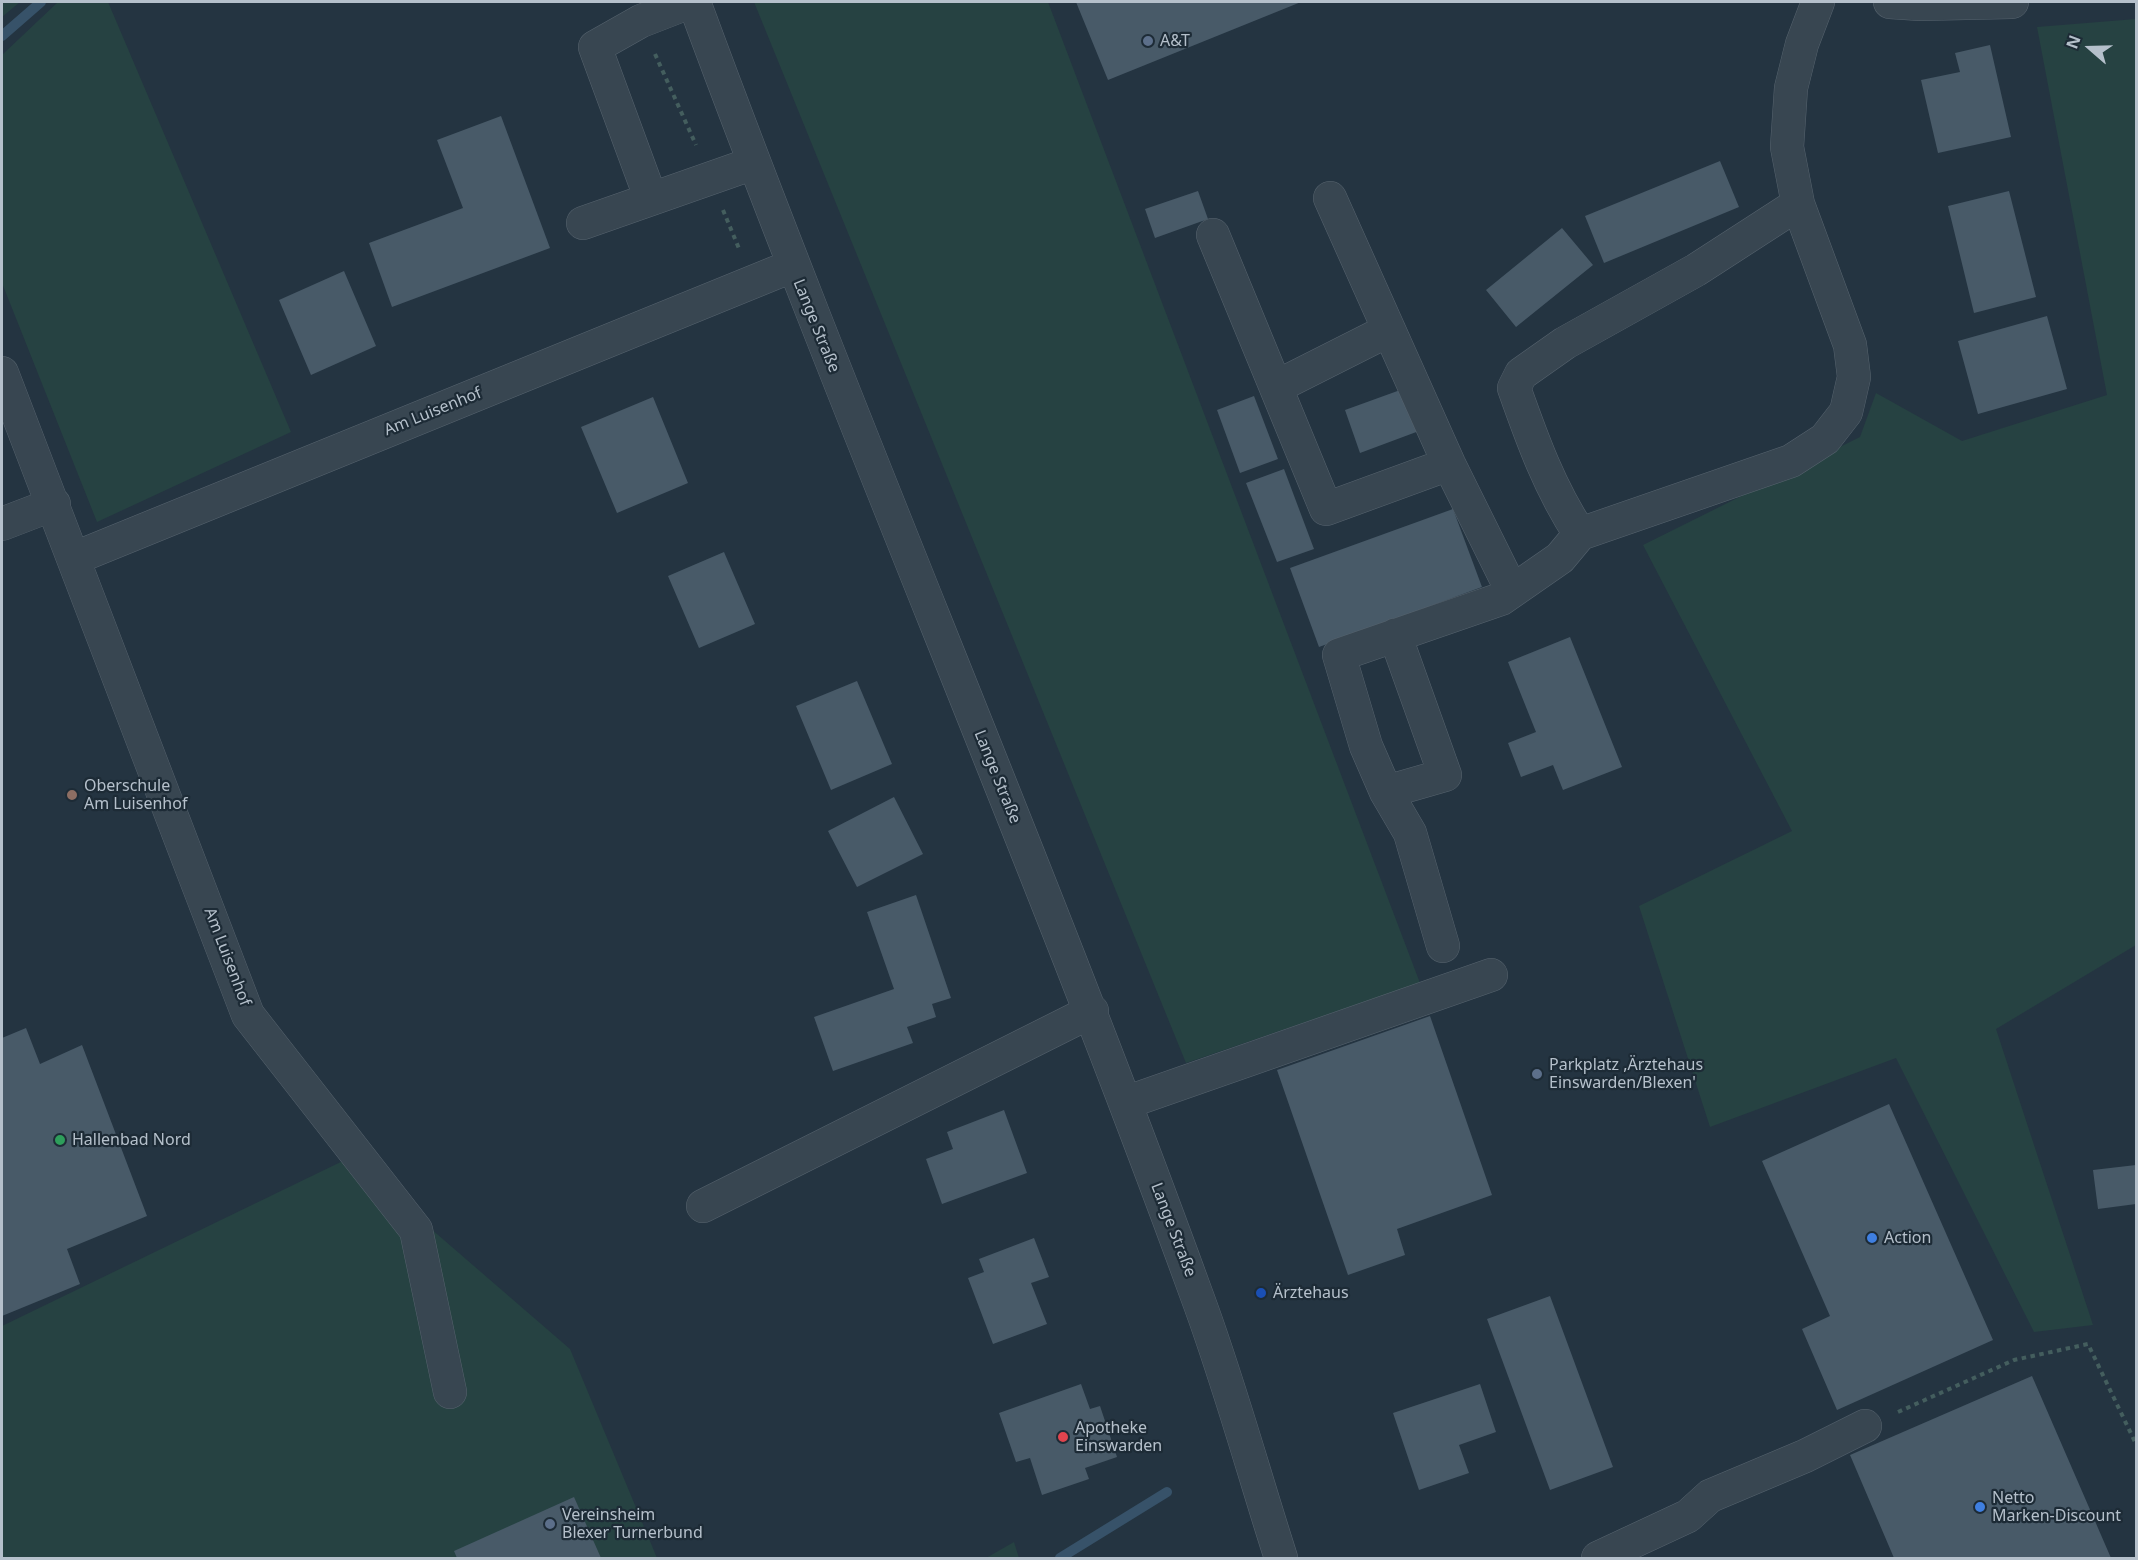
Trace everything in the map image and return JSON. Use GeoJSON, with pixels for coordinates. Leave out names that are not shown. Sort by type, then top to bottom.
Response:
{"type":"FeatureCollection","features":[{"type":"Feature","properties":{"kind":"street"},"geometry":{"type":"LineString","coordinates":[[651,199],[595,47],[640,21],[692,2]]}},
{"type":"Feature","properties":{"kind":"street","name":"Lange Straße"},"geometry":{"type":"LineString","coordinates":[[692,2],[792,266],[1092,1011],[1199,1300],[1281,1558]]}},
{"type":"Feature","properties":{"kind":"street"},"geometry":{"type":"LineString","coordinates":[[1443,946],[1410,833],[1386,792],[1366,746],[1339,655],[1501,599],[1560,558],[1580,534],[1791,460],[1825,440],[1846,412],[1854,377],[1850,345],[1798,204],[1787,147],[1791,88],[1802,44],[1818,2]]}},
{"type":"Feature","properties":{"kind":"street"},"geometry":{"type":"LineString","coordinates":[[1890,2],[1920,4],[2012,2]]}},
{"type":"Feature","properties":{"kind":"street"},"geometry":{"type":"LineString","coordinates":[[583,223],[753,163]]}},
{"type":"Feature","properties":{"kind":"street"},"geometry":{"type":"LineString","coordinates":[[1330,198],[1387,331],[1512,591]]}},
{"type":"Feature","properties":{"kind":"street"},"geometry":{"type":"LineString","coordinates":[[1580,534],[1562,507],[1538,454],[1515,388],[1521,374],[1566,343],[1696,270],[1798,204]]}},
{"type":"Feature","properties":{"kind":"street"},"geometry":{"type":"LineString","coordinates":[[1213,234],[1326,509],[1449,464]]}},
{"type":"Feature","properties":{"kind":"street","name":"Am Luisenhof"},"geometry":{"type":"LineString","coordinates":[[75,558],[792,266]]}},
{"type":"Feature","properties":{"kind":"street"},"geometry":{"type":"LineString","coordinates":[[1276,387],[1387,331]]}},
{"type":"Feature","properties":{"kind":"street","name":"Am Luisenhof"},"geometry":{"type":"LineString","coordinates":[[2,373],[75,558],[248,1015],[417,1230],[450,1392]]}},
{"type":"Feature","properties":{"kind":"street"},"geometry":{"type":"LineString","coordinates":[[2,524],[54,504]]}},
{"type":"Feature","properties":{"kind":"street"},"geometry":{"type":"LineString","coordinates":[[1386,792],[1445,775],[1395,635]]}},
{"type":"Feature","properties":{"kind":"street"},"geometry":{"type":"LineString","coordinates":[[1125,1103],[1491,975]]}},
{"type":"Feature","properties":{"kind":"street"},"geometry":{"type":"LineString","coordinates":[[703,1206],[1092,1011]]}},
{"type":"Feature","properties":{"kind":"street"},"geometry":{"type":"LineString","coordinates":[[1598,1558],[1688,1516],[1710,1496],[1805,1456],[1866,1426]]}},
{"type":"Feature","properties":{"kind":"path"},"geometry":{"type":"LineString","coordinates":[[640,21],[711,179],[753,282]]}},
{"type":"Feature","properties":{"kind":"path"},"geometry":{"type":"LineString","coordinates":[[1866,1426],[2014,1360],[2088,1344],[2136,1444]]}},
{"type":"Feature","properties":{"kind":"green space"},"geometry":{"type":"Polygon","coordinates":[[[2,2],[20,2],[2,17],[2,2]]]}},
{"type":"Feature","properties":{"kind":"green space"},"geometry":{"type":"Polygon","coordinates":[[[58,2],[108,2],[291,432],[97,522],[2,283],[2,55],[58,2]]]}},
{"type":"Feature","properties":{"kind":"green space"},"geometry":{"type":"Polygon","coordinates":[[[754,2],[1048,2],[1420,983],[1186,1063],[754,2]]]}},
{"type":"Feature","properties":{"kind":"green space"},"geometry":{"type":"Polygon","coordinates":[[[2136,19],[2136,945],[1996,1029],[2093,1325],[2034,1332],[1896,1058],[1710,1127],[1639,906],[1792,831],[1643,545],[1860,437],[1876,393],[1962,441],[2107,395],[2037,27],[2136,19]]]}},
{"type":"Feature","properties":{"kind":"green space"},"geometry":{"type":"Polygon","coordinates":[[[349,1158],[570,1349],[657,1558],[2,1558],[2,1326],[349,1158]]]}},
{"type":"Feature","properties":{"kind":"green space"},"geometry":{"type":"Polygon","coordinates":[[[1014,1542],[1019,1558],[986,1558],[1014,1542]]]}},
{"type":"Feature","properties":{"kind":"building","name":"A&T"},"geometry":{"type":"Polygon","coordinates":[[[1076,2],[1301,2],[1108,80],[1076,2]]]}},
{"type":"Feature","properties":{"kind":"building"},"geometry":{"type":"Polygon","coordinates":[[[1990,45],[2011,137],[1938,153],[1921,80],[1960,72],[1955,53],[1990,45]]]}},
{"type":"Feature","properties":{"kind":"building"},"geometry":{"type":"Polygon","coordinates":[[[501,116],[550,248],[392,307],[369,243],[463,208],[437,140],[501,116]]]}},
{"type":"Feature","properties":{"kind":"building"},"geometry":{"type":"Polygon","coordinates":[[[1720,161],[1739,207],[1604,263],[1585,216],[1720,161]]]}},
{"type":"Feature","properties":{"kind":"building"},"geometry":{"type":"Polygon","coordinates":[[[1198,191],[1208,219],[1155,238],[1145,209],[1198,191]]]}},
{"type":"Feature","properties":{"kind":"building"},"geometry":{"type":"Polygon","coordinates":[[[2009,191],[2036,297],[1974,313],[1948,206],[2009,191]]]}},
{"type":"Feature","properties":{"kind":"building"},"geometry":{"type":"Polygon","coordinates":[[[1562,228],[1593,265],[1516,327],[1486,290],[1562,228]]]}},
{"type":"Feature","properties":{"kind":"building"},"geometry":{"type":"Polygon","coordinates":[[[344,271],[376,346],[311,375],[279,300],[344,271]]]}},
{"type":"Feature","properties":{"kind":"building"},"geometry":{"type":"Polygon","coordinates":[[[2047,316],[2067,389],[1978,414],[1958,341],[2047,316]]]}},
{"type":"Feature","properties":{"kind":"building"},"geometry":{"type":"Polygon","coordinates":[[[1403,389],[1419,431],[1360,453],[1345,410],[1403,389]]]}},
{"type":"Feature","properties":{"kind":"building"},"geometry":{"type":"Polygon","coordinates":[[[1254,396],[1278,459],[1240,473],[1217,410],[1254,396]]]}},
{"type":"Feature","properties":{"kind":"building"},"geometry":{"type":"Polygon","coordinates":[[[653,397],[688,483],[617,513],[581,427],[653,397]]]}},
{"type":"Feature","properties":{"kind":"building"},"geometry":{"type":"Polygon","coordinates":[[[1284,469],[1314,549],[1277,562],[1246,483],[1284,469]]]}},
{"type":"Feature","properties":{"kind":"building"},"geometry":{"type":"Polygon","coordinates":[[[1453,509],[1482,587],[1319,647],[1290,568],[1453,509]]]}},
{"type":"Feature","properties":{"kind":"building"},"geometry":{"type":"Polygon","coordinates":[[[724,552],[755,624],[699,648],[668,576],[724,552]]]}},
{"type":"Feature","properties":{"kind":"building"},"geometry":{"type":"Polygon","coordinates":[[[1570,637],[1622,767],[1563,790],[1553,765],[1521,777],[1508,743],[1536,732],[1508,662],[1570,637]]]}},
{"type":"Feature","properties":{"kind":"building"},"geometry":{"type":"Polygon","coordinates":[[[857,681],[892,764],[831,790],[796,706],[857,681]]]}},
{"type":"Feature","properties":{"kind":"building"},"geometry":{"type":"Polygon","coordinates":[[[894,797],[923,854],[857,887],[828,831],[894,797]]]}},
{"type":"Feature","properties":{"kind":"building"},"geometry":{"type":"Polygon","coordinates":[[[916,895],[951,998],[932,1004],[936,1017],[907,1027],[913,1043],[833,1071],[814,1017],[894,989],[867,912],[916,895]]]}},
{"type":"Feature","properties":{"kind":"building"},"geometry":{"type":"Polygon","coordinates":[[[1430,1016],[1492,1195],[1397,1229],[1405,1255],[1348,1275],[1277,1070],[1430,1016]]]}},
{"type":"Feature","properties":{"kind":"building","name":"Hallenbad Nord"},"geometry":{"type":"Polygon","coordinates":[[[26,1028],[40,1064],[82,1045],[147,1216],[67,1249],[80,1284],[2,1316],[2,1038],[26,1028]]]}},
{"type":"Feature","properties":{"kind":"building","name":"Action"},"geometry":{"type":"Polygon","coordinates":[[[1889,1104],[1993,1340],[1837,1410],[1802,1329],[1830,1316],[1762,1161],[1889,1104]]]}},
{"type":"Feature","properties":{"kind":"building"},"geometry":{"type":"Polygon","coordinates":[[[1004,1110],[1027,1173],[942,1204],[926,1159],[953,1149],[947,1132],[1004,1110]]]}},
{"type":"Feature","properties":{"kind":"building"},"geometry":{"type":"Polygon","coordinates":[[[2136,1165],[2136,1204],[2098,1209],[2093,1170],[2136,1165]]]}},
{"type":"Feature","properties":{"kind":"building"},"geometry":{"type":"Polygon","coordinates":[[[1034,1238],[1049,1277],[1031,1283],[1047,1324],[993,1344],[968,1278],[984,1272],[979,1259],[1034,1238]]]}},
{"type":"Feature","properties":{"kind":"building"},"geometry":{"type":"Polygon","coordinates":[[[1550,1296],[1613,1467],[1550,1490],[1487,1319],[1550,1296]]]}},
{"type":"Feature","properties":{"kind":"building","name":"Netto Marken-Discount"},"geometry":{"type":"Polygon","coordinates":[[[2032,1376],[2111,1558],[1894,1558],[1850,1455],[2032,1376]]]}},
{"type":"Feature","properties":{"kind":"building"},"geometry":{"type":"Polygon","coordinates":[[[1081,1384],[1090,1409],[1100,1406],[1117,1457],[1085,1468],[1089,1479],[1042,1495],[1030,1458],[1016,1462],[999,1413],[1081,1384]]]}},
{"type":"Feature","properties":{"kind":"building"},"geometry":{"type":"Polygon","coordinates":[[[1480,1384],[1496,1432],[1459,1445],[1469,1473],[1419,1490],[1393,1413],[1480,1384]]]}},
{"type":"Feature","properties":{"kind":"building","name":"Vereinsheim Blexer Turnerbund"},"geometry":{"type":"Polygon","coordinates":[[[574,1497],[601,1558],[457,1558],[454,1551],[574,1497]]]}},
{"type":"Feature","properties":{"kind":"waterway"},"geometry":{"type":"LineString","coordinates":[[2,36],[41,2]]}},
{"type":"Feature","properties":{"kind":"waterway"},"geometry":{"type":"LineString","coordinates":[[1060,1558],[1167,1492]]}},
{"type":"Feature","properties":{"kind":"place","name":"A&T"},"geometry":{"type":"Point","coordinates":[1148,41]}},
{"type":"Feature","properties":{"kind":"place","name":"Oberschule Am Luisenhof"},"geometry":{"type":"Point","coordinates":[72,795]}},
{"type":"Feature","properties":{"kind":"place","name":"Parkplatz ,Ärztehaus Einswarden/Blexen'"},"geometry":{"type":"Point","coordinates":[1537,1074]}},
{"type":"Feature","properties":{"kind":"place","name":"Hallenbad Nord"},"geometry":{"type":"Point","coordinates":[60,1140]}},
{"type":"Feature","properties":{"kind":"place","name":"Action"},"geometry":{"type":"Point","coordinates":[1872,1238]}},
{"type":"Feature","properties":{"kind":"place","name":"Ärztehaus"},"geometry":{"type":"Point","coordinates":[1261,1293]}},
{"type":"Feature","properties":{"kind":"place","name":"Apotheke Einswarden"},"geometry":{"type":"Point","coordinates":[1063,1437]}},
{"type":"Feature","properties":{"kind":"place","name":"Netto Marken-Discount"},"geometry":{"type":"Point","coordinates":[1980,1507]}},
{"type":"Feature","properties":{"kind":"place","name":"Vereinsheim Blexer Turnerbund"},"geometry":{"type":"Point","coordinates":[550,1524]}}]}
